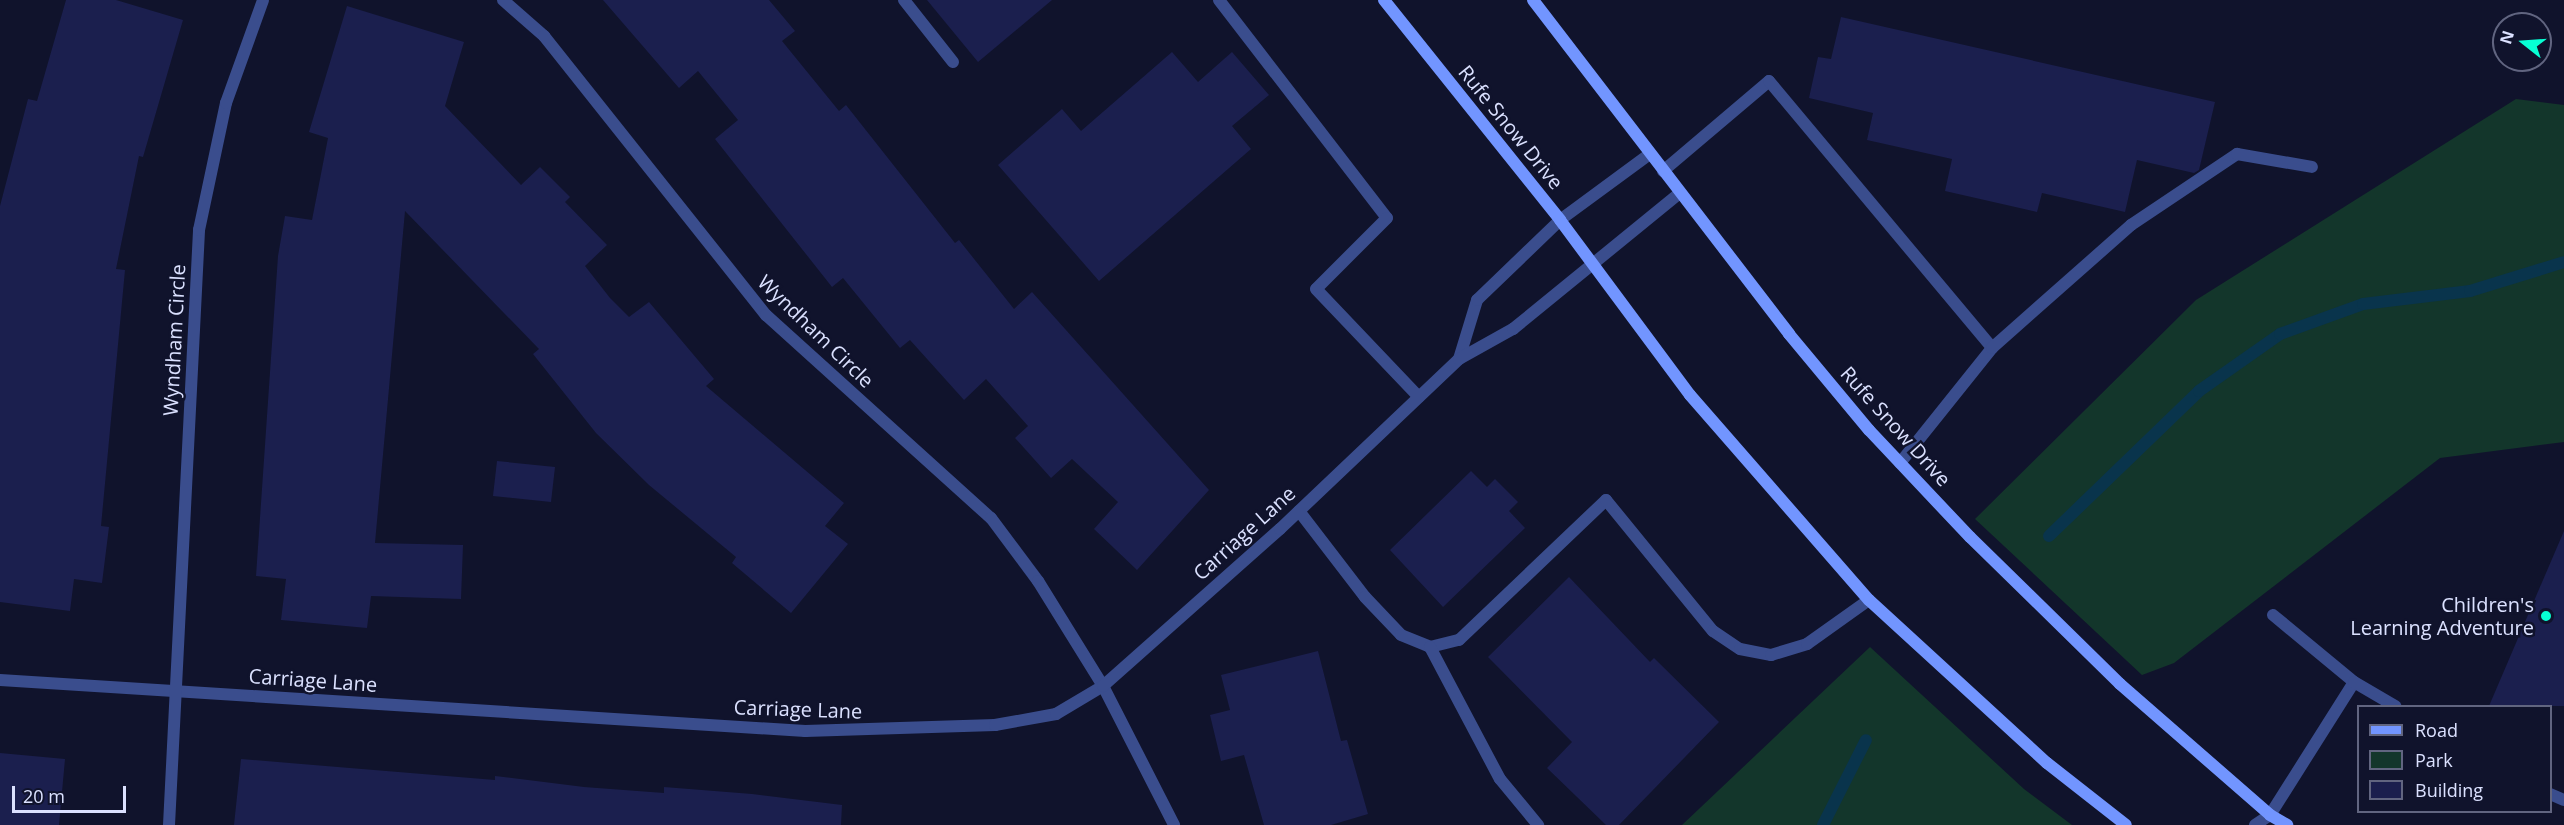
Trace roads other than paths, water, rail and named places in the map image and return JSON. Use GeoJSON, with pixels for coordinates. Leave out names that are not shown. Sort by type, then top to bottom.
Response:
{"type":"FeatureCollection","features":[{"type":"Feature","properties":{"kind":"main road","name":"Rufe Snow Drive"},"geometry":{"type":"LineString","coordinates":[[1384,0],[1560,220],[1690,394],[1869,600],[2047,763],[2126,825]]}},
{"type":"Feature","properties":{"kind":"main road","name":"Rufe Snow Drive"},"geometry":{"type":"LineString","coordinates":[[1533,0],[1789,333],[1900,462],[2120,684],[2268,820],[2287,825]]}},
{"type":"Feature","properties":{"kind":"street","name":"Wyndham Circle"},"geometry":{"type":"LineString","coordinates":[[169,825],[199,230],[226,103],[263,0]]}},
{"type":"Feature","properties":{"kind":"street","name":"Wyndham Circle"},"geometry":{"type":"LineString","coordinates":[[503,0],[544,36],[766,315],[991,518],[1038,581],[1103,686],[1174,825]]}},
{"type":"Feature","properties":{"kind":"street"},"geometry":{"type":"LineString","coordinates":[[904,0],[952,62]]}},
{"type":"Feature","properties":{"kind":"street"},"geometry":{"type":"LineString","coordinates":[[1219,0],[1387,218],[1316,289],[1419,397]]}},
{"type":"Feature","properties":{"kind":"street"},"geometry":{"type":"LineString","coordinates":[[1663,171],[1769,81],[1992,348]]}},
{"type":"Feature","properties":{"kind":"street","name":"Carriage Lane"},"geometry":{"type":"LineString","coordinates":[[1459,358],[1477,300],[1560,220],[1650,154]]}},
{"type":"Feature","properties":{"kind":"street"},"geometry":{"type":"LineString","coordinates":[[1900,462],[1992,348],[2131,225],[2237,154],[2312,167]]}},
{"type":"Feature","properties":{"kind":"street","name":"Carriage Lane"},"geometry":{"type":"LineString","coordinates":[[0,680],[816,731],[995,725],[1056,714],[1103,686],[1299,511],[1459,358],[1513,329],[1680,193]]}},
{"type":"Feature","properties":{"kind":"street"},"geometry":{"type":"LineString","coordinates":[[1299,511],[1365,597],[1401,635],[1430,647],[1459,640],[1606,500],[1713,631],[1740,649],[1771,655],[1807,644],[1869,600]]}},
{"type":"Feature","properties":{"kind":"street"},"geometry":{"type":"LineString","coordinates":[[2273,615],[2354,682],[2394,705]]}},
{"type":"Feature","properties":{"kind":"street"},"geometry":{"type":"LineString","coordinates":[[1430,647],[1500,779],[1538,825]]}},
{"type":"Feature","properties":{"kind":"street"},"geometry":{"type":"LineString","coordinates":[[2255,825],[2268,820],[2354,682]]}},
{"type":"Feature","properties":{"kind":"waterway"},"geometry":{"type":"LineString","coordinates":[[2049,536],[2199,391],[2280,334],[2363,304],[2470,291],[2564,262]]}},
{"type":"Feature","properties":{"kind":"waterway"},"geometry":{"type":"LineString","coordinates":[[1823,825],[1866,740]]}},
{"type":"Feature","properties":{"kind":"place","name":"Children's Learning Adventure"},"geometry":{"type":"Point","coordinates":[2546,616]}}]}
